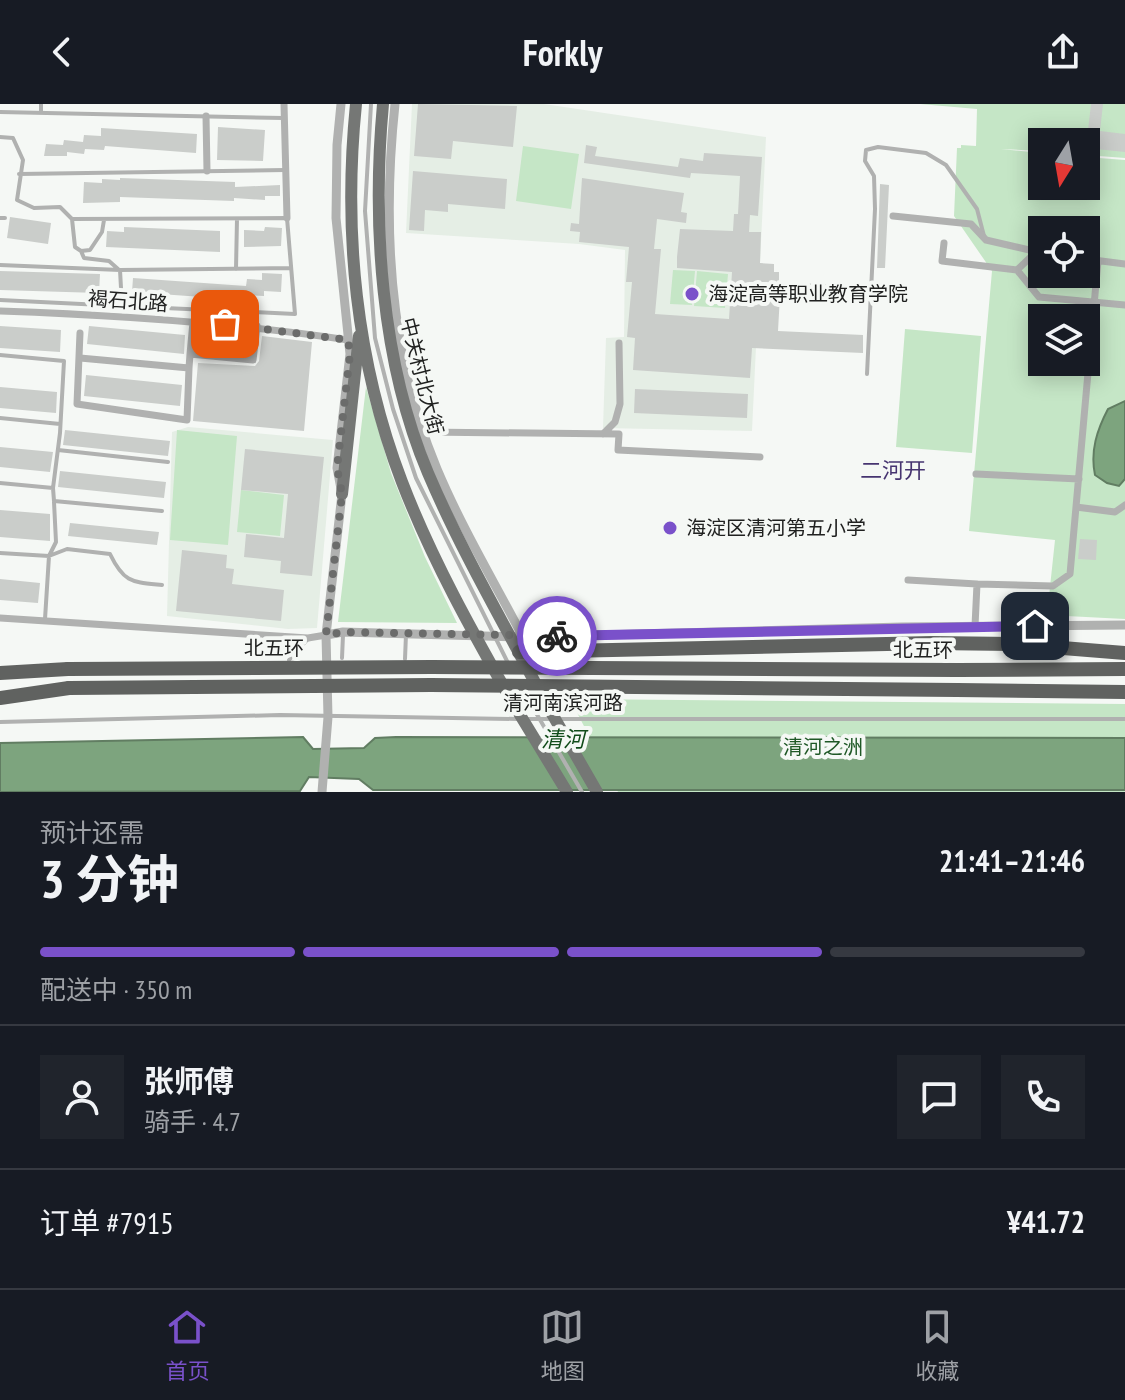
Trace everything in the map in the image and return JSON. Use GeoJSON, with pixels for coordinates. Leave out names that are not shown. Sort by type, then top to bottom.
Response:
{"type":"FeatureCollection","features":[{"type":"Feature","properties":{"kind":"highway"},"geometry":{"type":"LineString","coordinates":[[517,642],[1013,644],[1125,653]]}},
{"type":"Feature","properties":{"kind":"highway","name":"北五环"},"geometry":{"type":"LineString","coordinates":[[0,673],[68,669],[416,667],[1125,669]]}},
{"type":"Feature","properties":{"kind":"highway","name":"北五环"},"geometry":{"type":"LineString","coordinates":[[0,691],[431,685],[1125,692]]}},
{"type":"Feature","properties":{"kind":"highway"},"geometry":{"type":"LineString","coordinates":[[0,698],[69,688]]}},
{"type":"Feature","properties":{"kind":"main road"},"geometry":{"type":"LineString","coordinates":[[356,104],[350,201],[351,241],[360,325],[381,415],[403,483],[430,547],[475,636],[567,792]]}},
{"type":"Feature","properties":{"kind":"main road","name":"中关村北大街"},"geometry":{"type":"LineString","coordinates":[[383,104],[378,205],[388,329],[407,406],[428,473],[547,705],[597,792]]}},
{"type":"Feature","properties":{"kind":"main road"},"geometry":{"type":"LineString","coordinates":[[342,494],[360,325]]}},
{"type":"Feature","properties":{"kind":"street"},"geometry":{"type":"LineString","coordinates":[[284,104],[287,218]]}},
{"type":"Feature","properties":{"kind":"street"},"geometry":{"type":"LineString","coordinates":[[322,788],[328,717],[326,635],[342,494],[337,468],[350,354],[336,218],[341,104]]}},
{"type":"Feature","properties":{"kind":"street"},"geometry":{"type":"LineString","coordinates":[[395,104],[389,245],[396,323],[424,432],[438,471],[517,642]]}},
{"type":"Feature","properties":{"kind":"street"},"geometry":{"type":"LineString","coordinates":[[206,116],[207,171]]}},
{"type":"Feature","properties":{"kind":"street"},"geometry":{"type":"LineString","coordinates":[[893,216],[971,224],[984,238],[1028,250]]}},
{"type":"Feature","properties":{"kind":"street"},"geometry":{"type":"LineString","coordinates":[[944,243],[942,261],[1017,270],[1039,297],[1125,305]]}},
{"type":"Feature","properties":{"kind":"street"},"geometry":{"type":"LineString","coordinates":[[1100,261],[1125,264]]}},
{"type":"Feature","properties":{"kind":"street"},"geometry":{"type":"LineString","coordinates":[[1017,270],[1028,262]]}},
{"type":"Feature","properties":{"kind":"street"},"geometry":{"type":"LineString","coordinates":[[908,580],[1053,586],[1070,574],[1095,288]]}},
{"type":"Feature","properties":{"kind":"street","name":"褐石北路"},"geometry":{"type":"LineString","coordinates":[[0,311],[257,326],[348,340]]}},
{"type":"Feature","properties":{"kind":"street"},"geometry":{"type":"LineString","coordinates":[[80,333],[77,404],[187,420],[193,322]]}},
{"type":"Feature","properties":{"kind":"street"},"geometry":{"type":"LineString","coordinates":[[190,354],[253,360],[257,326]]}},
{"type":"Feature","properties":{"kind":"street"},"geometry":{"type":"LineString","coordinates":[[603,434],[615,422],[620,404],[619,343]]}},
{"type":"Feature","properties":{"kind":"street"},"geometry":{"type":"LineString","coordinates":[[80,358],[189,368]]}},
{"type":"Feature","properties":{"kind":"street"},"geometry":{"type":"LineString","coordinates":[[424,432],[619,434],[618,450],[760,457]]}},
{"type":"Feature","properties":{"kind":"street"},"geometry":{"type":"LineString","coordinates":[[976,474],[1079,479]]}},
{"type":"Feature","properties":{"kind":"street"},"geometry":{"type":"LineString","coordinates":[[1076,507],[1115,512],[1125,505]]}},
{"type":"Feature","properties":{"kind":"street"},"geometry":{"type":"LineString","coordinates":[[975,626],[977,584]]}},
{"type":"Feature","properties":{"kind":"street"},"geometry":{"type":"LineString","coordinates":[[0,618],[308,638],[343,632],[493,637],[517,642],[975,626],[1125,625]]}},
{"type":"Feature","properties":{"kind":"lane"},"geometry":{"type":"LineString","coordinates":[[41,104],[41,113]]}},
{"type":"Feature","properties":{"kind":"lane","name":"中关村北大街"},"geometry":{"type":"LineString","coordinates":[[371,104],[365,211],[375,338],[393,409],[416,478],[493,637],[582,792]]}},
{"type":"Feature","properties":{"kind":"lane"},"geometry":{"type":"LineString","coordinates":[[0,112],[285,118]]}},
{"type":"Feature","properties":{"kind":"lane"},"geometry":{"type":"LineString","coordinates":[[0,137],[13,138],[23,160],[17,200],[34,208],[60,207],[72,219],[75,247],[84,258],[109,261],[120,270],[122,306]]}},
{"type":"Feature","properties":{"kind":"lane"},"geometry":{"type":"LineString","coordinates":[[867,374],[875,209],[874,176],[865,161],[866,150],[878,147],[926,153],[946,165],[977,209],[984,238]]}},
{"type":"Feature","properties":{"kind":"lane"},"geometry":{"type":"LineString","coordinates":[[19,174],[288,170]]}},
{"type":"Feature","properties":{"kind":"lane"},"geometry":{"type":"LineString","coordinates":[[0,300],[295,314],[287,218],[72,219]]}},
{"type":"Feature","properties":{"kind":"lane"},"geometry":{"type":"LineString","coordinates":[[81,251],[90,250],[102,232],[104,219]]}},
{"type":"Feature","properties":{"kind":"lane"},"geometry":{"type":"LineString","coordinates":[[236,269],[237,219]]}},
{"type":"Feature","properties":{"kind":"lane"},"geometry":{"type":"LineString","coordinates":[[0,265],[120,270],[291,268]]}},
{"type":"Feature","properties":{"kind":"lane"},"geometry":{"type":"LineString","coordinates":[[0,355],[64,361],[53,488],[56,542],[49,556],[45,622]]}},
{"type":"Feature","properties":{"kind":"lane"},"geometry":{"type":"LineString","coordinates":[[0,418],[60,424]]}},
{"type":"Feature","properties":{"kind":"lane"},"geometry":{"type":"LineString","coordinates":[[58,450],[168,462]]}},
{"type":"Feature","properties":{"kind":"lane"},"geometry":{"type":"LineString","coordinates":[[0,483],[53,488]]}},
{"type":"Feature","properties":{"kind":"lane"},"geometry":{"type":"LineString","coordinates":[[54,501],[162,511]]}},
{"type":"Feature","properties":{"kind":"lane"},"geometry":{"type":"LineString","coordinates":[[0,553],[49,556],[67,549],[110,554],[118,570],[131,582],[162,585]]}},
{"type":"Feature","properties":{"kind":"lane"},"geometry":{"type":"LineString","coordinates":[[342,658],[343,632]]}},
{"type":"Feature","properties":{"kind":"lane"},"geometry":{"type":"LineString","coordinates":[[405,659],[406,634]]}},
{"type":"Feature","properties":{"kind":"lane"},"geometry":{"type":"LineString","coordinates":[[289,660],[308,638]]}},
{"type":"Feature","properties":{"kind":"lane","name":"清河南滨河路"},"geometry":{"type":"LineString","coordinates":[[0,722],[280,715],[1125,719]]}},
{"type":"Feature","properties":{"kind":"shaded area","name":"海淀高等职业教育学院"},"geometry":{"type":"Polygon","coordinates":[[[412,104],[544,104],[766,137],[752,431],[603,428],[606,338],[624,337],[625,250],[579,244],[406,233],[412,104]]]}},
{"type":"Feature","properties":{"kind":"shaded area"},"geometry":{"type":"Polygon","coordinates":[[[188,427],[333,440],[317,628],[288,629],[167,616],[172,432],[188,427]]]}},
{"type":"Feature","properties":{"kind":"green space"},"geometry":{"type":"Polygon","coordinates":[[[920,104],[1125,104],[1125,158],[1100,156],[1100,128],[1028,128],[1028,150],[1001,149],[1028,152],[1028,200],[1100,200],[1100,158],[1125,160],[1125,619],[1047,615],[1055,540],[969,531],[992,271],[954,216],[957,148],[961,145],[976,146],[977,109],[920,104]]]}},
{"type":"Feature","properties":{"kind":"green space"},"geometry":{"type":"Polygon","coordinates":[[[523,146],[579,154],[571,209],[516,201],[523,146]]]}},
{"type":"Feature","properties":{"kind":"green space"},"geometry":{"type":"Polygon","coordinates":[[[673,270],[695,271],[692,305],[670,304],[673,270]]]}},
{"type":"Feature","properties":{"kind":"green space"},"geometry":{"type":"Polygon","coordinates":[[[697,271],[728,274],[725,308],[694,306],[697,271]]]}},
{"type":"Feature","properties":{"kind":"green space"},"geometry":{"type":"Polygon","coordinates":[[[905,329],[981,336],[972,453],[896,447],[905,329]]]}},
{"type":"Feature","properties":{"kind":"green space"},"geometry":{"type":"Polygon","coordinates":[[[366,387],[391,473],[425,557],[457,623],[338,622],[366,387]]]}},
{"type":"Feature","properties":{"kind":"green space"},"geometry":{"type":"Polygon","coordinates":[[[177,430],[237,436],[228,545],[170,540],[177,430]]]}},
{"type":"Feature","properties":{"kind":"green space"},"geometry":{"type":"Polygon","coordinates":[[[241,490],[284,495],[280,536],[237,532],[241,490]]]}},
{"type":"Feature","properties":{"kind":"green space","name":"清河之洲"},"geometry":{"type":"Polygon","coordinates":[[[570,699],[1125,704],[1125,792],[618,792],[570,699]]]}},
{"type":"Feature","properties":{"kind":"water"},"geometry":{"type":"Polygon","coordinates":[[[1125,401],[1125,479],[1119,486],[1095,475],[1093,458],[1098,433],[1108,409],[1125,401]]]}},
{"type":"Feature","properties":{"kind":"water","name":"清河"},"geometry":{"type":"Polygon","coordinates":[[[303,737],[313,749],[364,748],[375,738],[396,737],[1125,738],[1125,790],[373,790],[359,779],[309,777],[300,791],[0,792],[0,743],[303,737]]]}},
{"type":"Feature","properties":{"kind":"building"},"geometry":{"type":"Polygon","coordinates":[[[418,104],[517,106],[513,147],[453,141],[451,159],[414,156],[418,104]]]}},
{"type":"Feature","properties":{"kind":"building"},"geometry":{"type":"Polygon","coordinates":[[[1091,104],[1103,104],[1100,131],[1100,128],[1088,128],[1091,104]]]}},
{"type":"Feature","properties":{"kind":"building"},"geometry":{"type":"Polygon","coordinates":[[[218,127],[265,130],[263,161],[217,160],[218,127]]]}},
{"type":"Feature","properties":{"kind":"building"},"geometry":{"type":"Polygon","coordinates":[[[101,128],[197,134],[196,153],[105,146],[104,150],[85,149],[84,154],[67,152],[67,156],[44,156],[46,144],[63,145],[64,140],[83,142],[84,135],[101,136],[101,128]]]}},
{"type":"Feature","properties":{"kind":"building"},"geometry":{"type":"Polygon","coordinates":[[[1100,131],[1125,134],[1125,152],[1100,149],[1100,131]]]}},
{"type":"Feature","properties":{"kind":"building"},"geometry":{"type":"Polygon","coordinates":[[[586,145],[597,147],[595,156],[678,167],[680,158],[703,161],[704,153],[762,157],[758,216],[750,215],[749,232],[761,232],[760,263],[774,264],[774,272],[779,272],[779,282],[866,286],[865,304],[849,303],[849,299],[780,295],[778,331],[863,335],[863,353],[752,348],[750,378],[633,370],[635,338],[627,337],[632,282],[626,282],[629,247],[579,242],[580,232],[570,231],[571,223],[579,224],[582,178],[684,193],[681,212],[687,213],[686,223],[657,219],[654,249],[661,249],[655,314],[729,319],[732,272],[677,268],[677,257],[680,229],[733,231],[734,214],[738,214],[740,176],[691,173],[690,178],[584,163],[586,145]]]}},
{"type":"Feature","properties":{"kind":"building"},"geometry":{"type":"Polygon","coordinates":[[[413,171],[507,179],[505,209],[448,204],[448,212],[425,210],[424,231],[409,230],[413,171]]]}},
{"type":"Feature","properties":{"kind":"building"},"geometry":{"type":"Polygon","coordinates":[[[102,179],[235,182],[235,187],[280,185],[280,196],[265,196],[265,200],[234,198],[234,201],[120,197],[120,202],[83,203],[84,182],[102,183],[102,179]]]}},
{"type":"Feature","properties":{"kind":"building"},"geometry":{"type":"Polygon","coordinates":[[[880,184],[889,185],[885,268],[877,268],[880,184]]]}},
{"type":"Feature","properties":{"kind":"building"},"geometry":{"type":"Polygon","coordinates":[[[10,217],[51,223],[48,244],[7,238],[10,217]]]}},
{"type":"Feature","properties":{"kind":"building"},"geometry":{"type":"Polygon","coordinates":[[[124,227],[220,231],[220,252],[106,247],[107,231],[124,232],[124,227]]]}},
{"type":"Feature","properties":{"kind":"building"},"geometry":{"type":"Polygon","coordinates":[[[265,227],[282,228],[281,246],[244,247],[244,230],[264,231],[265,227]]]}},
{"type":"Feature","properties":{"kind":"building"},"geometry":{"type":"Polygon","coordinates":[[[0,271],[100,274],[99,293],[0,290],[0,271]]]}},
{"type":"Feature","properties":{"kind":"building"},"geometry":{"type":"Polygon","coordinates":[[[262,273],[282,274],[281,292],[264,291],[264,296],[245,295],[244,300],[132,292],[133,278],[246,286],[247,279],[262,280],[262,273]]]}},
{"type":"Feature","properties":{"kind":"building"},"geometry":{"type":"Polygon","coordinates":[[[0,326],[61,330],[60,352],[0,348],[0,326]]]}},
{"type":"Feature","properties":{"kind":"building"},"geometry":{"type":"Polygon","coordinates":[[[89,326],[185,335],[184,354],[87,344],[89,326]]]}},
{"type":"Feature","properties":{"kind":"building"},"geometry":{"type":"Polygon","coordinates":[[[207,335],[249,339],[247,353],[205,349],[207,335]]]}},
{"type":"Feature","properties":{"kind":"building"},"geometry":{"type":"Polygon","coordinates":[[[262,336],[312,342],[304,431],[193,421],[198,363],[255,366],[259,361],[262,336]]]}},
{"type":"Feature","properties":{"kind":"building"},"geometry":{"type":"Polygon","coordinates":[[[86,375],[182,385],[180,406],[84,396],[86,375]]]}},
{"type":"Feature","properties":{"kind":"building"},"geometry":{"type":"Polygon","coordinates":[[[0,387],[57,392],[56,413],[0,408],[0,387]]]}},
{"type":"Feature","properties":{"kind":"building"},"geometry":{"type":"Polygon","coordinates":[[[635,389],[748,394],[747,418],[634,413],[635,389]]]}},
{"type":"Feature","properties":{"kind":"building"},"geometry":{"type":"Polygon","coordinates":[[[65,430],[170,441],[168,456],[63,445],[65,430]]]}},
{"type":"Feature","properties":{"kind":"building"},"geometry":{"type":"Polygon","coordinates":[[[0,447],[53,452],[50,472],[0,467],[0,447]]]}},
{"type":"Feature","properties":{"kind":"building"},"geometry":{"type":"Polygon","coordinates":[[[245,449],[324,457],[312,576],[280,573],[281,561],[244,557],[246,534],[284,538],[288,494],[241,490],[245,449]]]}},
{"type":"Feature","properties":{"kind":"building"},"geometry":{"type":"Polygon","coordinates":[[[60,471],[166,482],[164,498],[58,487],[60,471]]]}},
{"type":"Feature","properties":{"kind":"building"},"geometry":{"type":"Polygon","coordinates":[[[0,510],[50,514],[50,541],[0,537],[0,510]]]}},
{"type":"Feature","properties":{"kind":"building"},"geometry":{"type":"Polygon","coordinates":[[[70,523],[159,532],[157,545],[68,536],[70,523]]]}},
{"type":"Feature","properties":{"kind":"building"},"geometry":{"type":"Polygon","coordinates":[[[1080,539],[1097,540],[1096,560],[1078,559],[1080,539]]]}},
{"type":"Feature","properties":{"kind":"building"},"geometry":{"type":"Polygon","coordinates":[[[182,550],[227,555],[226,568],[234,569],[232,584],[284,590],[281,621],[176,611],[182,550]]]}},
{"type":"Feature","properties":{"kind":"building"},"geometry":{"type":"Polygon","coordinates":[[[0,579],[40,583],[38,603],[0,600],[0,579]]]}},
{"type":"Feature","properties":{"kind":"way so far"},"geometry":{"type":"LineString","coordinates":[[225,324],[348,340],[350,354],[337,468],[342,494],[326,635],[343,632],[557,636]]}},
{"type":"Feature","properties":{"kind":"place","name":"海淀高等职业教育学院"},"geometry":{"type":"Point","coordinates":[692,294]}},
{"type":"Feature","properties":{"kind":"place","name":"海淀区清河第五小学"},"geometry":{"type":"Point","coordinates":[670,528]}},
{"type":"Feature","properties":{"kind":"district","name":"二河开"},"geometry":{"type":"Point","coordinates":[893,470]}},
{"type":"Feature","properties":{"kind":"route"},"geometry":{"type":"LineString","coordinates":[[557,636],[1035,626]]}}]}
